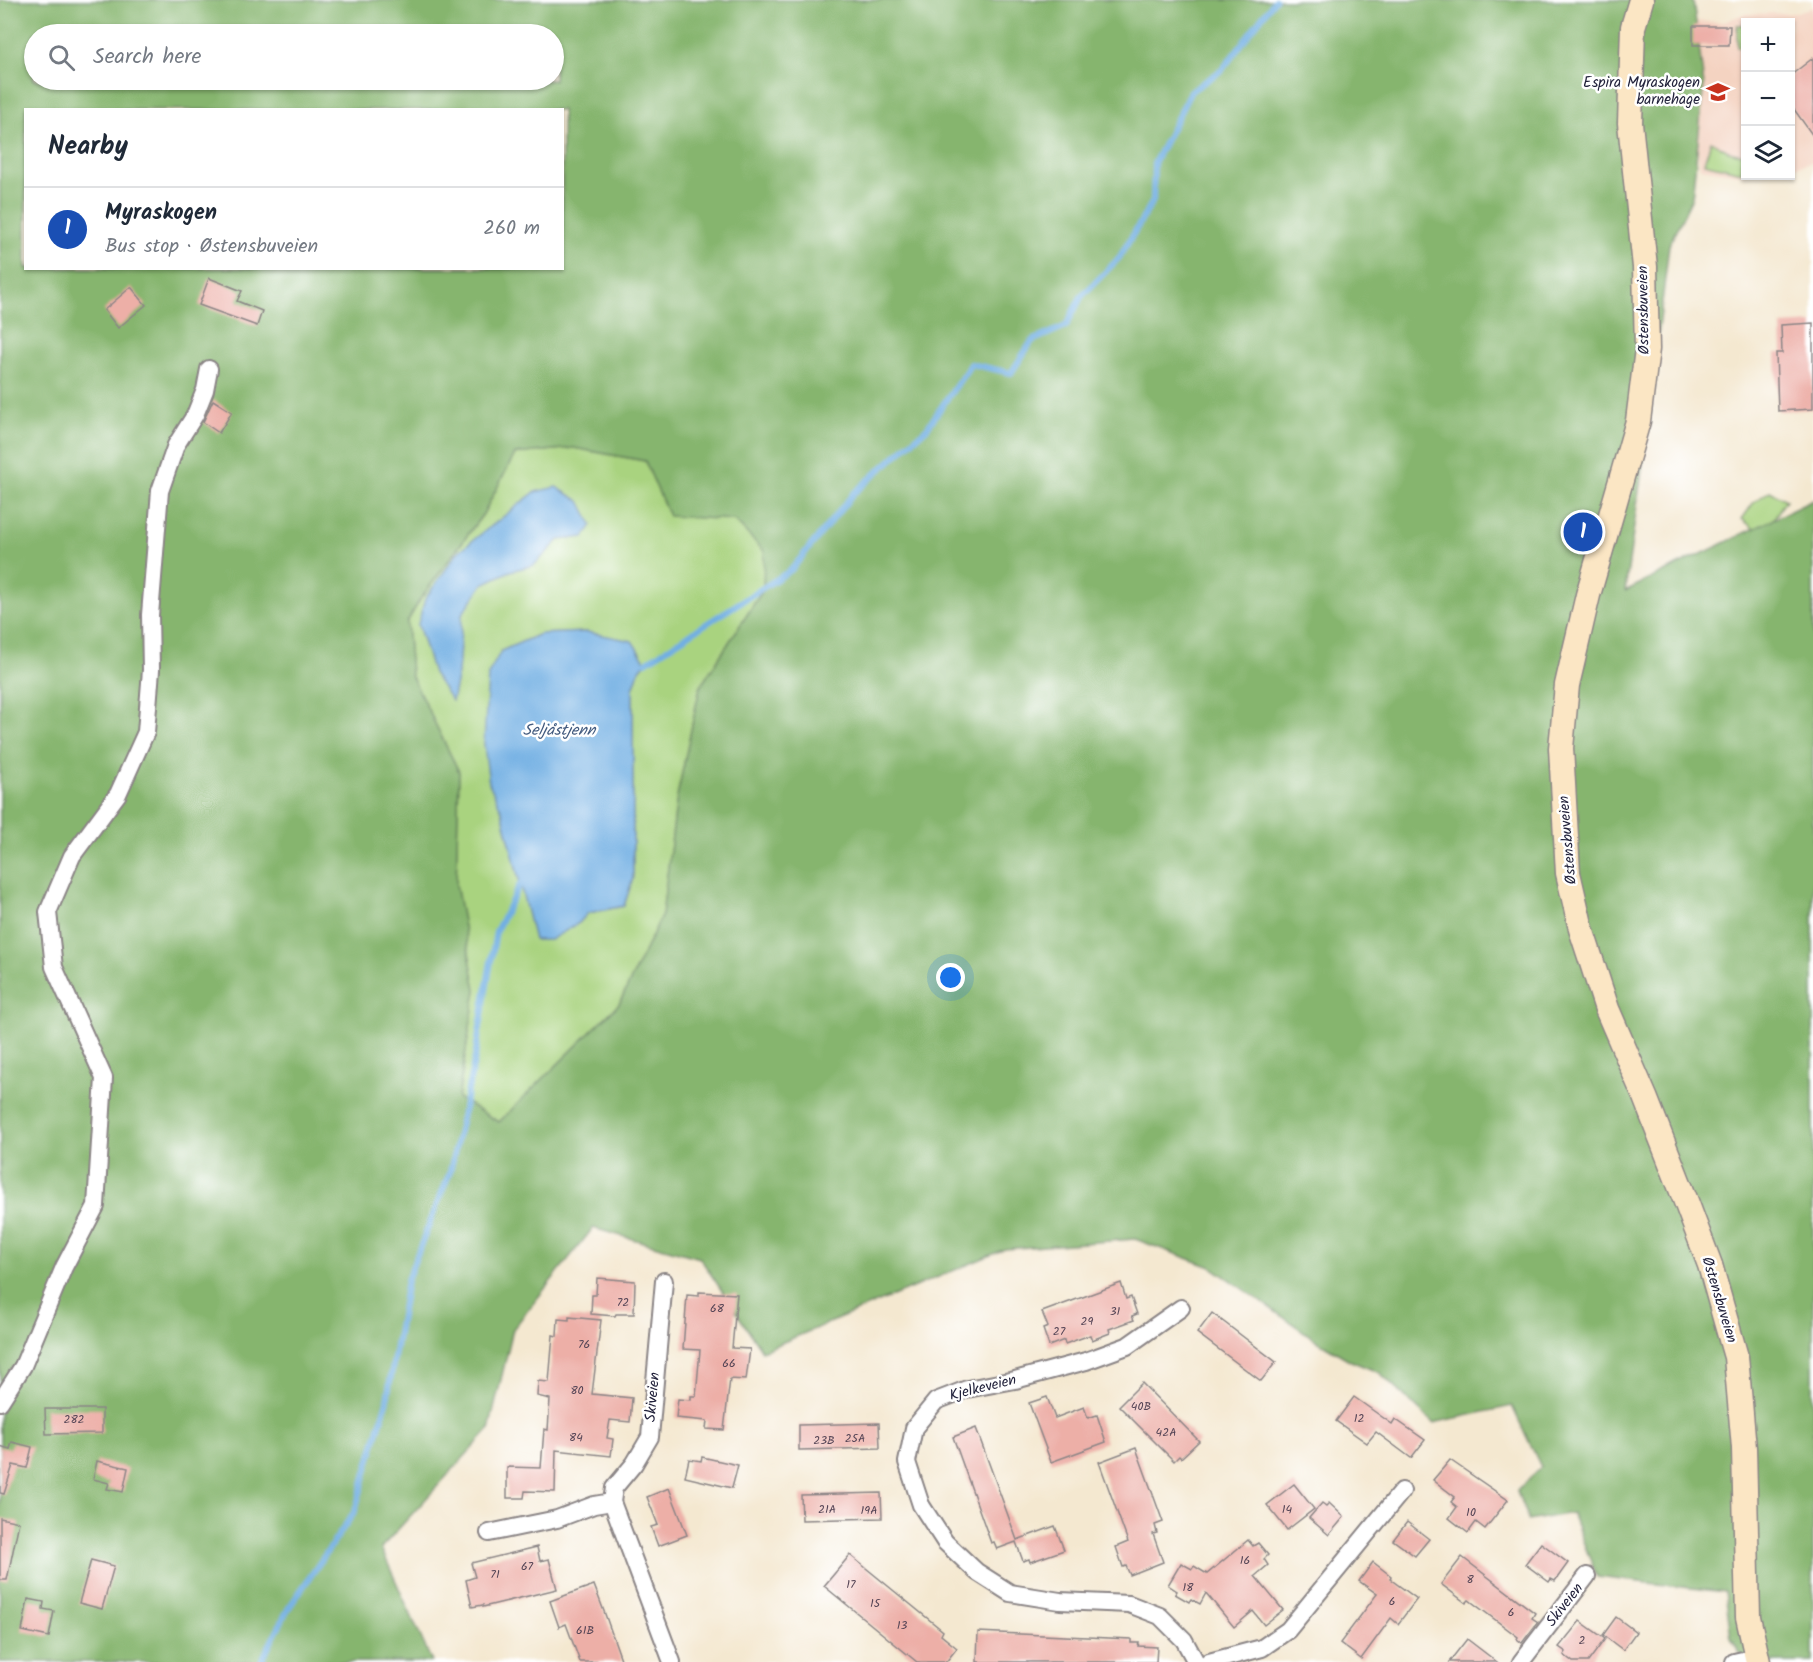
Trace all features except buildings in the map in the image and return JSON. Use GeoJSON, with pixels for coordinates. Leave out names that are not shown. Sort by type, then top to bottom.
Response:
{"type":"FeatureCollection","features":[{"type":"Feature","properties":{"kind":"main road","name":"Østensbuveien"},"geometry":{"type":"LineString","coordinates":[[1641,0],[1633,27],[1630,123],[1645,267],[1647,349],[1638,421],[1588,595],[1567,685],[1561,748],[1563,799],[1568,873],[1581,929],[1607,1008],[1645,1097],[1710,1266],[1736,1357],[1744,1448],[1749,1660]]}},
{"type":"Feature","properties":{"kind":"street"},"geometry":{"type":"LineString","coordinates":[[0,1402],[23,1366],[64,1267],[96,1206],[104,1078],[54,967],[48,912],[72,856],[118,794],[146,732],[151,670],[150,615],[160,491],[176,445],[195,415],[205,390],[209,369]]}},
{"type":"Feature","properties":{"kind":"street","name":"Skiveien"},"geometry":{"type":"LineString","coordinates":[[612,1502],[614,1488],[634,1464],[650,1437],[664,1281]]}},
{"type":"Feature","properties":{"kind":"street","name":"Kjelkeveien"},"geometry":{"type":"LineString","coordinates":[[1181,1308],[1128,1346],[1086,1361],[1016,1380],[967,1389],[936,1401],[914,1428],[907,1462],[921,1505],[945,1542],[977,1572],[1010,1593],[1060,1601],[1129,1604],[1160,1616],[1184,1640],[1196,1662]]}},
{"type":"Feature","properties":{"kind":"street"},"geometry":{"type":"LineString","coordinates":[[1209,1662],[1262,1648],[1288,1630],[1402,1491]]}},
{"type":"Feature","properties":{"kind":"street"},"geometry":{"type":"LineString","coordinates":[[489,1533],[557,1519],[594,1505],[612,1502],[672,1662]]}},
{"type":"Feature","properties":{"kind":"street","name":"Skiveien"},"geometry":{"type":"LineString","coordinates":[[1521,1662],[1587,1576]]}},
{"type":"Feature","properties":{"kind":"shaded area","name":"Espira Myraskogen barnehage"},"geometry":{"type":"Polygon","coordinates":[[[1813,7],[1813,162],[1795,167],[1795,18],[1741,18],[1741,174],[1700,168],[1681,21],[1725,22],[1743,14],[1794,13],[1813,7]]]}},
{"type":"Feature","properties":{"kind":"green space"},"geometry":{"type":"Polygon","coordinates":[[[0,0],[1693,0],[1704,85],[1692,198],[1669,245],[1625,591],[1813,500],[1813,1662],[1745,1662],[1731,1638],[1725,1592],[1597,1577],[1572,1513],[1528,1521],[1517,1491],[1541,1467],[1512,1406],[1433,1423],[1380,1373],[1351,1361],[1319,1342],[1211,1267],[1135,1239],[1005,1249],[762,1351],[700,1258],[593,1228],[513,1329],[489,1430],[381,1548],[432,1662],[0,1662],[0,0]],[[574,448],[515,454],[483,514],[421,598],[407,622],[411,675],[459,772],[456,885],[476,990],[458,1098],[499,1122],[619,1004],[662,915],[677,797],[700,687],[763,590],[764,551],[734,520],[669,516],[645,461],[574,448]]]}},
{"type":"Feature","properties":{"kind":"green space"},"geometry":{"type":"Polygon","coordinates":[[[1737,25],[1741,25],[1741,47],[1737,47],[1737,25]]]}},
{"type":"Feature","properties":{"kind":"green space"},"geometry":{"type":"Polygon","coordinates":[[[1711,141],[1728,151],[1741,154],[1741,172],[1704,163],[1711,141]]]}},
{"type":"Feature","properties":{"kind":"green space"},"geometry":{"type":"Polygon","coordinates":[[[574,448],[645,461],[669,515],[734,520],[765,551],[763,590],[700,687],[677,797],[662,915],[619,1004],[499,1122],[458,1099],[476,990],[456,885],[459,772],[411,675],[407,622],[421,598],[483,514],[515,454],[574,448]],[[580,501],[418,624],[433,673],[452,700],[458,673],[462,614],[483,584],[510,571],[534,565],[559,540],[580,501]],[[587,632],[540,634],[501,651],[502,811],[520,884],[579,923],[588,913],[624,906],[633,878],[633,689],[639,671],[646,662],[587,632]]]}},
{"type":"Feature","properties":{"kind":"green space"},"geometry":{"type":"Polygon","coordinates":[[[1770,491],[1786,500],[1756,540],[1752,527],[1742,519],[1754,502],[1770,491]]]}},
{"type":"Feature","properties":{"kind":"water"},"geometry":{"type":"Polygon","coordinates":[[[556,487],[580,501],[592,525],[584,537],[559,540],[534,565],[510,571],[483,584],[462,614],[458,673],[452,701],[433,673],[418,624],[425,599],[458,552],[535,492],[556,487]]]}},
{"type":"Feature","properties":{"kind":"water","name":"Seljåstjenn"},"geometry":{"type":"Polygon","coordinates":[[[587,632],[632,641],[646,662],[639,671],[633,689],[633,878],[624,906],[588,913],[579,923],[550,940],[534,940],[502,811],[489,783],[484,744],[488,675],[501,651],[540,634],[587,632]]]}},
{"type":"Feature","properties":{"kind":"waterway"},"geometry":{"type":"LineString","coordinates":[[646,662],[791,570],[854,493],[927,428],[971,364],[1011,373],[1032,341],[1066,326],[1081,297],[1119,258],[1153,201],[1154,163],[1191,91],[1222,70],[1275,0]]}},
{"type":"Feature","properties":{"kind":"waterway"},"geometry":{"type":"LineString","coordinates":[[261,1662],[288,1609],[355,1511],[387,1400],[407,1280],[450,1172],[475,1057],[496,931],[520,884]]}},
{"type":"Feature","properties":{"kind":"place","name":"Espira Myraskogen barnehage"},"geometry":{"type":"Point","coordinates":[1718,92]}},
{"type":"Feature","properties":{"kind":"place","name":"Myraskogen"},"geometry":{"type":"Point","coordinates":[1583,532]}}]}
